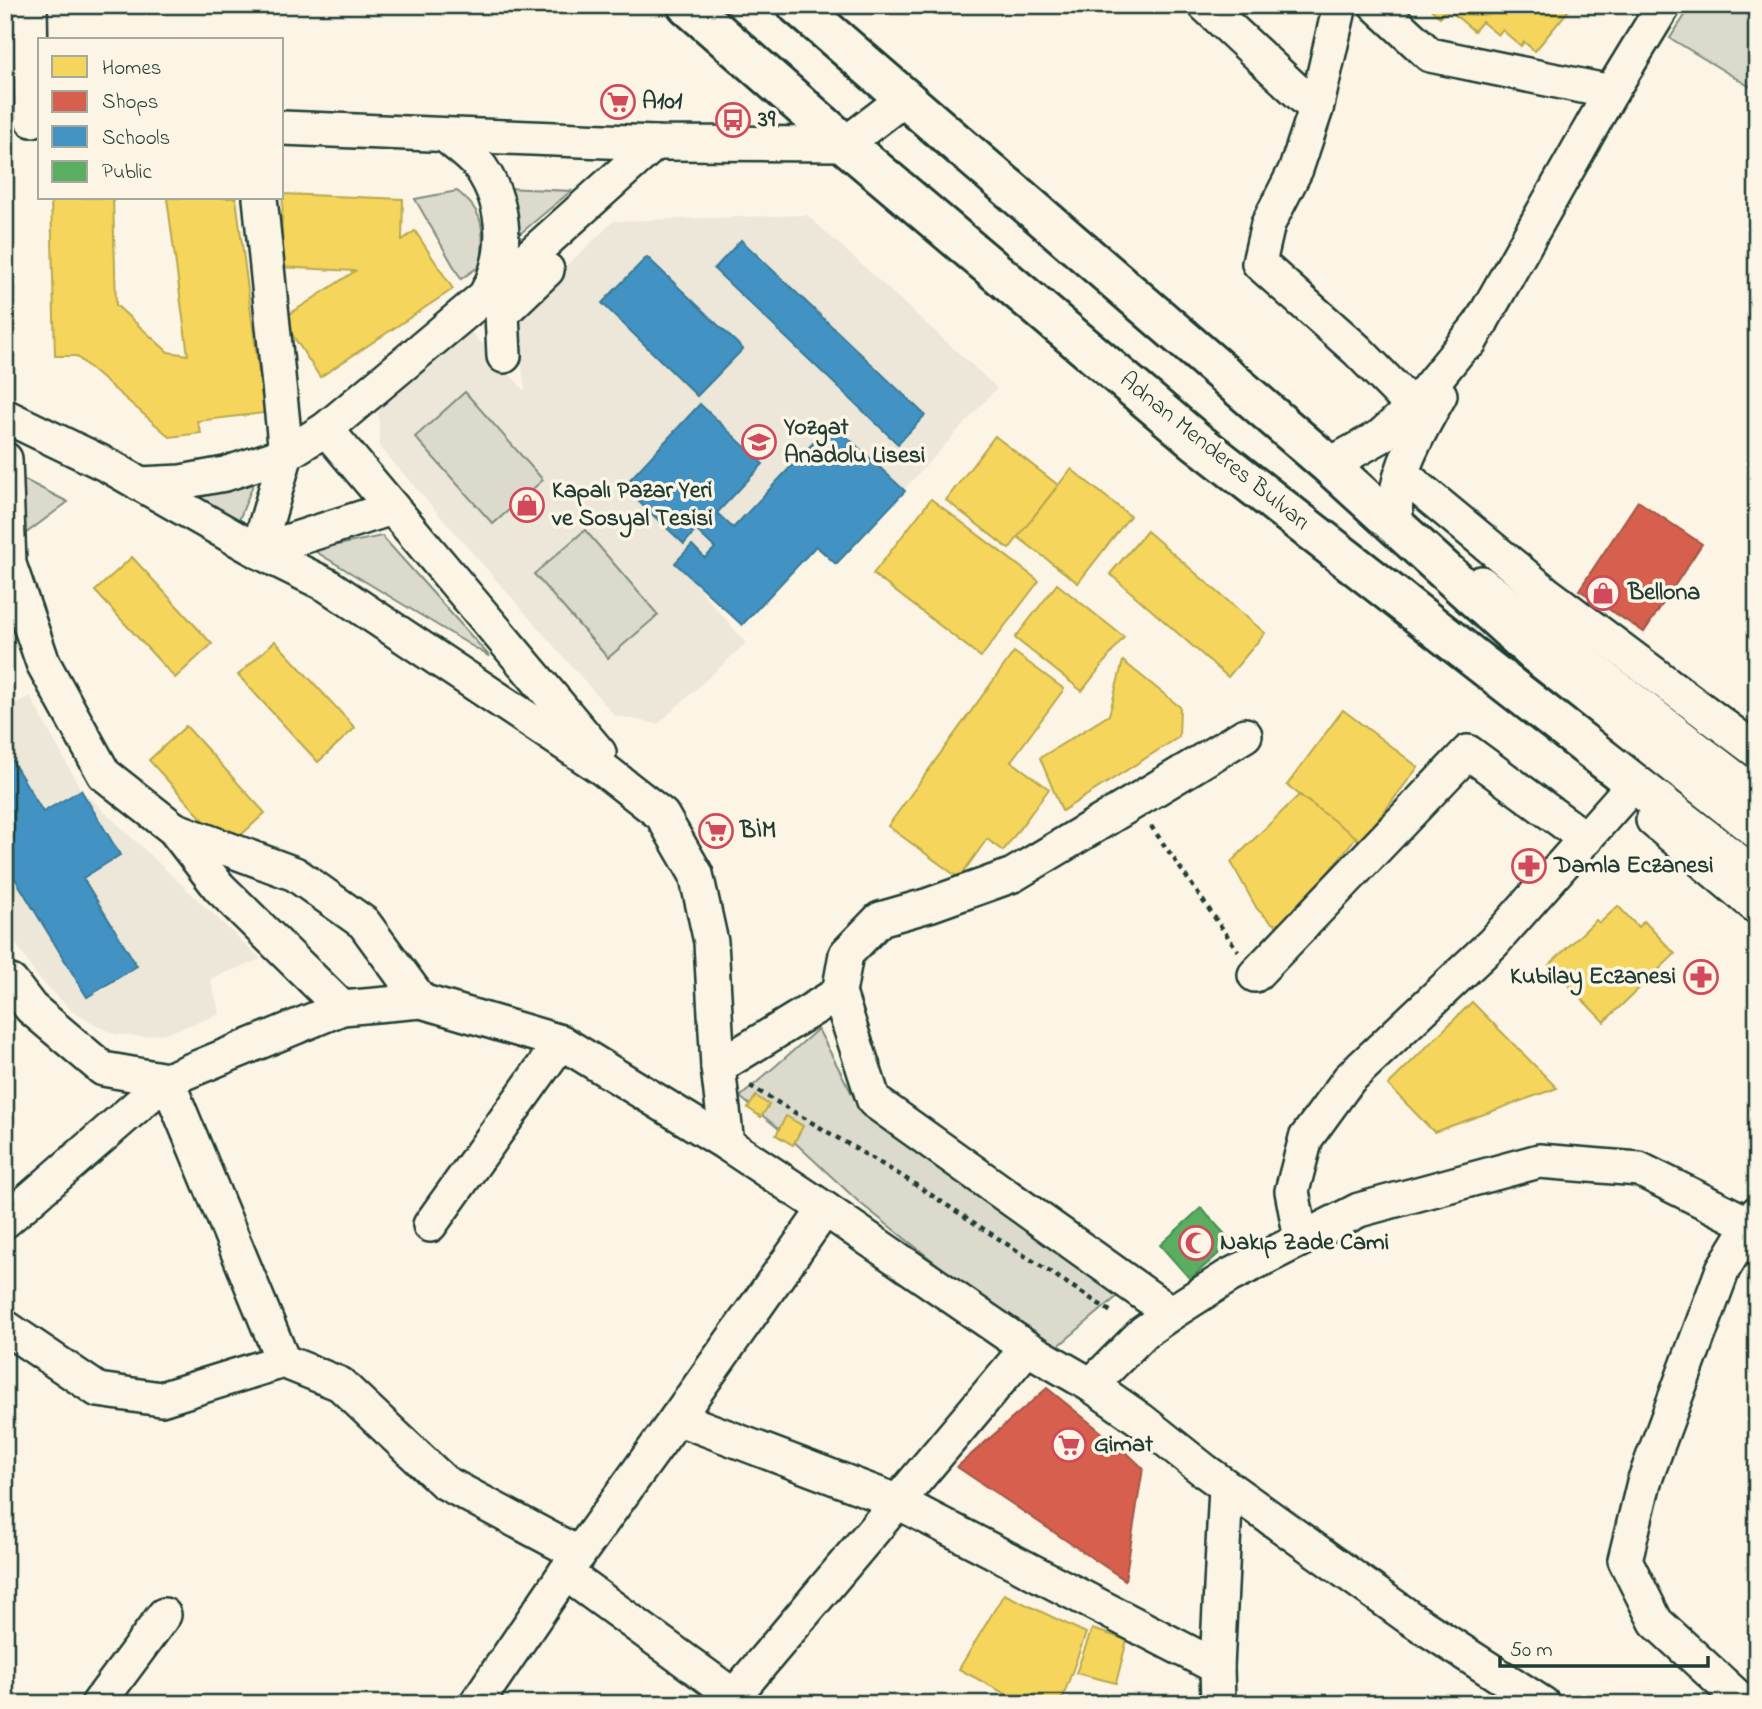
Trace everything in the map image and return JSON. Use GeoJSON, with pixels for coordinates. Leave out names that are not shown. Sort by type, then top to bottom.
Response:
{"type":"FeatureCollection","features":[{"type":"Feature","properties":{"kind":"highway","name":"Adnan Menderes Bulvarı"},"geometry":{"type":"LineString","coordinates":[[687,5],[845,144],[1196,441],[1757,879]]}},
{"type":"Feature","properties":{"kind":"highway"},"geometry":{"type":"LineString","coordinates":[[797,5],[1396,522],[1535,653],[1757,829]]}},
{"type":"Feature","properties":{"kind":"street"},"geometry":{"type":"LineString","coordinates":[[26,120],[30,5]]}},
{"type":"Feature","properties":{"kind":"street"},"geometry":{"type":"LineString","coordinates":[[1205,5],[1316,108]]}},
{"type":"Feature","properties":{"kind":"street"},"geometry":{"type":"LineString","coordinates":[[1340,5],[1316,108],[1296,169],[1268,224],[1259,263],[1357,350],[1413,407]]}},
{"type":"Feature","properties":{"kind":"street"},"geometry":{"type":"LineString","coordinates":[[1376,5],[1430,55],[1611,92]]}},
{"type":"Feature","properties":{"kind":"street"},"geometry":{"type":"LineString","coordinates":[[1664,5],[1611,92],[1418,435],[1402,474],[1396,522],[1757,795]]}},
{"type":"Feature","properties":{"kind":"street"},"geometry":{"type":"LineString","coordinates":[[284,128],[655,143],[845,144],[905,98]]}},
{"type":"Feature","properties":{"kind":"street"},"geometry":{"type":"LineString","coordinates":[[445,135],[480,167],[495,198],[503,240],[497,274],[485,296]]}},
{"type":"Feature","properties":{"kind":"street"},"geometry":{"type":"LineString","coordinates":[[140,484],[181,482],[225,474],[286,454],[326,429],[485,296],[655,143]]}},
{"type":"Feature","properties":{"kind":"street"},"geometry":{"type":"LineString","coordinates":[[504,356],[502,313],[592,226],[606,187]]}},
{"type":"Feature","properties":{"kind":"street"},"geometry":{"type":"LineString","coordinates":[[258,551],[286,454],[260,200]]}},
{"type":"Feature","properties":{"kind":"street"},"geometry":{"type":"LineString","coordinates":[[1329,465],[1381,436],[1413,407],[1481,323]]}},
{"type":"Feature","properties":{"kind":"street"},"geometry":{"type":"LineString","coordinates":[[5,416],[109,466],[258,551],[327,585],[662,814],[696,874],[711,942],[718,1067],[727,1144]]}},
{"type":"Feature","properties":{"kind":"street"},"geometry":{"type":"LineString","coordinates":[[326,429],[627,788]]}},
{"type":"Feature","properties":{"kind":"street"},"geometry":{"type":"LineString","coordinates":[[1196,441],[1757,907]]}},
{"type":"Feature","properties":{"kind":"street"},"geometry":{"type":"LineString","coordinates":[[5,459],[9,564],[43,663],[104,774],[174,830],[219,887],[342,1008]]}},
{"type":"Feature","properties":{"kind":"street"},"geometry":{"type":"LineString","coordinates":[[1402,474],[1546,593],[1755,745]]}},
{"type":"Feature","properties":{"kind":"street"},"geometry":{"type":"LineString","coordinates":[[258,551],[392,508]]}},
{"type":"Feature","properties":{"kind":"street"},"geometry":{"type":"LineString","coordinates":[[1171,1312],[874,1101],[839,993],[846,954],[880,919],[1013,875],[1245,735]]}},
{"type":"Feature","properties":{"kind":"street"},"geometry":{"type":"LineString","coordinates":[[1255,975],[1468,752],[1586,839]]}},
{"type":"Feature","properties":{"kind":"street"},"geometry":{"type":"LineString","coordinates":[[1301,1239],[1292,1191],[1306,1138],[1349,1079],[1493,943],[1623,796]]}},
{"type":"Feature","properties":{"kind":"street"},"geometry":{"type":"LineString","coordinates":[[174,830],[295,874],[364,923],[421,1002]]}},
{"type":"Feature","properties":{"kind":"street"},"geometry":{"type":"LineString","coordinates":[[7,982],[31,1009],[103,1069],[167,1080]]}},
{"type":"Feature","properties":{"kind":"street"},"geometry":{"type":"LineString","coordinates":[[718,1067],[839,993]]}},
{"type":"Feature","properties":{"kind":"street"},"geometry":{"type":"LineString","coordinates":[[5,1221],[167,1080],[342,1008],[421,1002],[561,1042],[727,1144],[1027,1348],[1091,1385],[1226,1487],[1532,1701]]}},
{"type":"Feature","properties":{"kind":"street"},"geometry":{"type":"LineString","coordinates":[[430,1225],[561,1042]]}},
{"type":"Feature","properties":{"kind":"street"},"geometry":{"type":"LineString","coordinates":[[167,1080],[283,1361]]}},
{"type":"Feature","properties":{"kind":"street"},"geometry":{"type":"LineString","coordinates":[[1091,1385],[1143,1332],[1171,1312],[1229,1276],[1301,1239],[1359,1210],[1539,1161],[1639,1169],[1755,1223],[1723,1269],[1644,1482],[1625,1560],[1656,1622],[1745,1704]]}},
{"type":"Feature","properties":{"kind":"street"},"geometry":{"type":"LineString","coordinates":[[476,1704],[572,1564],[825,1209]]}},
{"type":"Feature","properties":{"kind":"street"},"geometry":{"type":"LineString","coordinates":[[5,1327],[98,1390],[161,1399],[283,1361],[340,1384],[444,1482],[572,1564],[736,1700],[896,1501],[1027,1348]]}},
{"type":"Feature","properties":{"kind":"street"},"geometry":{"type":"LineString","coordinates":[[677,1418],[896,1501],[1217,1667]]}},
{"type":"Feature","properties":{"kind":"street"},"geometry":{"type":"LineString","coordinates":[[1218,1704],[1217,1667],[1226,1487]]}},
{"type":"Feature","properties":{"kind":"street"},"geometry":{"type":"LineString","coordinates":[[99,1704],[164,1615]]}},
{"type":"Feature","properties":{"kind":"path"},"geometry":{"type":"LineString","coordinates":[[1135,802],[1255,975]]}},
{"type":"Feature","properties":{"kind":"path"},"geometry":{"type":"LineString","coordinates":[[718,1067],[902,1175],[1143,1332]]}},
{"type":"Feature","properties":{"kind":"shaded area"},"geometry":{"type":"Polygon","coordinates":[[[1692,5],[1757,5],[1757,91],[1670,38],[1692,5]]]}},
{"type":"Feature","properties":{"kind":"shaded area"},"geometry":{"type":"Polygon","coordinates":[[[505,188],[571,191],[515,238],[505,188]]]}},
{"type":"Feature","properties":{"kind":"shaded area"},"geometry":{"type":"Polygon","coordinates":[[[457,191],[478,215],[483,242],[481,265],[461,279],[415,199],[457,191]]]}},
{"type":"Feature","properties":{"kind":"shaded area","name":"Yozgat Anadolu Lisesi"},"geometry":{"type":"Polygon","coordinates":[[[807,215],[997,388],[836,564],[816,546],[742,625],[683,570],[746,643],[658,724],[615,716],[380,447],[378,400],[465,325],[525,391],[515,314],[614,221],[807,215]]]}},
{"type":"Feature","properties":{"kind":"shaded area"},"geometry":{"type":"Polygon","coordinates":[[[465,392],[543,480],[493,524],[415,437],[465,392]]]}},
{"type":"Feature","properties":{"kind":"shaded area"},"geometry":{"type":"Polygon","coordinates":[[[258,472],[239,520],[187,494],[258,472]]]}},
{"type":"Feature","properties":{"kind":"shaded area"},"geometry":{"type":"Polygon","coordinates":[[[23,479],[68,502],[25,534],[23,479]]]}},
{"type":"Feature","properties":{"kind":"shaded area"},"geometry":{"type":"Polygon","coordinates":[[[585,530],[658,615],[608,658],[534,574],[585,530]]]}},
{"type":"Feature","properties":{"kind":"shaded area"},"geometry":{"type":"Polygon","coordinates":[[[382,536],[490,657],[313,550],[382,536]]]}},
{"type":"Feature","properties":{"kind":"shaded area"},"geometry":{"type":"Polygon","coordinates":[[[30,696],[81,790],[261,959],[210,979],[220,1014],[170,1032],[144,1037],[113,1034],[72,1011],[35,974],[17,945],[5,917],[5,708],[30,696]]]}},
{"type":"Feature","properties":{"kind":"shaded area"},"geometry":{"type":"Polygon","coordinates":[[[818,1029],[861,1111],[1126,1289],[1056,1348],[947,1272],[860,1203],[790,1138],[740,1097],[818,1029]]]}},
{"type":"Feature","properties":{"kind":"building: Homes"},"geometry":{"type":"Polygon","coordinates":[[[1426,5],[1451,5],[1440,17],[1426,5]]]}},
{"type":"Feature","properties":{"kind":"building: Homes"},"geometry":{"type":"Polygon","coordinates":[[[1451,5],[1573,5],[1535,51],[1524,42],[1521,46],[1502,30],[1498,35],[1482,22],[1474,31],[1448,9],[1451,5]]]}},
{"type":"Feature","properties":{"kind":"building: Homes"},"geometry":{"type":"Polygon","coordinates":[[[284,194],[403,199],[402,240],[415,231],[453,289],[320,377],[282,319],[355,271],[280,267],[284,194]]]}},
{"type":"Feature","properties":{"kind":"building: Homes"},"geometry":{"type":"Polygon","coordinates":[[[51,200],[113,200],[116,305],[168,352],[188,355],[167,200],[236,200],[264,413],[197,421],[201,433],[170,437],[76,356],[55,356],[51,200]]]}},
{"type":"Feature","properties":{"kind":"building: Homes"},"geometry":{"type":"Polygon","coordinates":[[[995,436],[1058,485],[1009,549],[946,500],[995,436]]]}},
{"type":"Feature","properties":{"kind":"building: Homes"},"geometry":{"type":"Polygon","coordinates":[[[1071,469],[1130,516],[1078,583],[1018,537],[1071,469]]]}},
{"type":"Feature","properties":{"kind":"building: Homes"},"geometry":{"type":"Polygon","coordinates":[[[931,499],[1039,581],[981,657],[873,574],[931,499]]]}},
{"type":"Feature","properties":{"kind":"building: Homes"},"geometry":{"type":"Polygon","coordinates":[[[1147,531],[1265,633],[1228,677],[1110,574],[1147,531]]]}},
{"type":"Feature","properties":{"kind":"building: Homes"},"geometry":{"type":"Polygon","coordinates":[[[132,557],[212,644],[175,678],[95,591],[132,557]]]}},
{"type":"Feature","properties":{"kind":"building: Homes"},"geometry":{"type":"Polygon","coordinates":[[[1057,584],[1124,637],[1082,691],[1015,638],[1057,584]]]}},
{"type":"Feature","properties":{"kind":"building: Homes"},"geometry":{"type":"Polygon","coordinates":[[[275,641],[355,728],[318,762],[238,675],[275,641]]]}},
{"type":"Feature","properties":{"kind":"building: Homes"},"geometry":{"type":"Polygon","coordinates":[[[1014,652],[1064,689],[1011,761],[1049,789],[1003,851],[987,839],[959,878],[888,826],[1014,652]]]}},
{"type":"Feature","properties":{"kind":"building: Homes"},"geometry":{"type":"Polygon","coordinates":[[[1123,661],[1180,707],[1179,737],[1062,811],[1040,758],[1109,715],[1123,661]]]}},
{"type":"Feature","properties":{"kind":"building: Homes"},"geometry":{"type":"Polygon","coordinates":[[[1343,710],[1418,767],[1361,842],[1287,785],[1343,710]]]}},
{"type":"Feature","properties":{"kind":"building: Homes"},"geometry":{"type":"Polygon","coordinates":[[[186,726],[265,813],[228,847],[149,760],[186,726]]]}},
{"type":"Feature","properties":{"kind":"building: Homes"},"geometry":{"type":"Polygon","coordinates":[[[1299,795],[1356,837],[1315,889],[1287,931],[1272,923],[1257,909],[1231,862],[1299,795]]]}},
{"type":"Feature","properties":{"kind":"building: Homes"},"geometry":{"type":"Polygon","coordinates":[[[1618,906],[1638,927],[1644,921],[1675,954],[1604,1022],[1549,965],[1596,920],[1600,923],[1618,906]]]}},
{"type":"Feature","properties":{"kind":"building: Homes"},"geometry":{"type":"Polygon","coordinates":[[[1472,1002],[1557,1088],[1434,1132],[1388,1085],[1472,1002]]]}},
{"type":"Feature","properties":{"kind":"building: Homes"},"geometry":{"type":"Polygon","coordinates":[[[756,1096],[769,1105],[761,1117],[748,1108],[756,1096]]]}},
{"type":"Feature","properties":{"kind":"building: Homes"},"geometry":{"type":"Polygon","coordinates":[[[786,1116],[803,1126],[793,1145],[776,1135],[786,1116]]]}},
{"type":"Feature","properties":{"kind":"building: Homes"},"geometry":{"type":"Polygon","coordinates":[[[1004,1594],[1086,1633],[1063,1697],[1055,1704],[1024,1704],[959,1669],[1004,1594]]]}},
{"type":"Feature","properties":{"kind":"building: Homes"},"geometry":{"type":"Polygon","coordinates":[[[1092,1629],[1127,1640],[1116,1683],[1076,1673],[1092,1629]]]}},
{"type":"Feature","properties":{"kind":"building: Homes"},"geometry":{"type":"Polygon","coordinates":[[[1142,1697],[1155,1704],[1138,1704],[1142,1697]]]}},
{"type":"Feature","properties":{"kind":"building: Shops"},"geometry":{"type":"Polygon","coordinates":[[[1638,501],[1702,544],[1644,632],[1579,590],[1638,501]]]}},
{"type":"Feature","properties":{"kind":"building: Shops"},"geometry":{"type":"Polygon","coordinates":[[[1047,1388],[1143,1468],[1125,1580],[957,1467],[1047,1388]]]}},
{"type":"Feature","properties":{"kind":"building: Schools"},"geometry":{"type":"Polygon","coordinates":[[[741,240],[925,415],[898,444],[714,269],[741,240]]]}},
{"type":"Feature","properties":{"kind":"building: Schools"},"geometry":{"type":"Polygon","coordinates":[[[647,257],[743,349],[697,396],[602,303],[647,257]]]}},
{"type":"Feature","properties":{"kind":"building: Schools"},"geometry":{"type":"Polygon","coordinates":[[[700,404],[763,464],[717,513],[733,528],[832,423],[905,491],[836,564],[816,546],[742,625],[675,563],[692,545],[705,558],[715,548],[696,530],[684,544],[623,487],[700,404]]]}},
{"type":"Feature","properties":{"kind":"building: Schools"},"geometry":{"type":"Polygon","coordinates":[[[5,749],[43,812],[81,790],[120,855],[83,878],[137,966],[87,997],[5,862],[5,749]]]}},
{"type":"Feature","properties":{"kind":"building: Public","name":"Nakıp Zade Cami"},"geometry":{"type":"Polygon","coordinates":[[[1201,1208],[1232,1242],[1190,1279],[1160,1245],[1201,1208]]]}},
{"type":"Feature","properties":{"kind":"place","name":"A101"},"geometry":{"type":"Point","coordinates":[618,102]}},
{"type":"Feature","properties":{"kind":"place","name":"39"},"geometry":{"type":"Point","coordinates":[733,120]}},
{"type":"Feature","properties":{"kind":"place","name":"Yozgat Anadolu Lisesi"},"geometry":{"type":"Point","coordinates":[759,442]}},
{"type":"Feature","properties":{"kind":"place","name":"Kapalı Pazar Yeri ve Sosyal Tesisi"},"geometry":{"type":"Point","coordinates":[527,505]}},
{"type":"Feature","properties":{"kind":"place","name":"Bellona"},"geometry":{"type":"Point","coordinates":[1603,593]}},
{"type":"Feature","properties":{"kind":"place","name":"BİM"},"geometry":{"type":"Point","coordinates":[716,831]}},
{"type":"Feature","properties":{"kind":"place","name":"Damla Eczanesi"},"geometry":{"type":"Point","coordinates":[1529,866]}},
{"type":"Feature","properties":{"kind":"place","name":"Kubilay Eczanesi"},"geometry":{"type":"Point","coordinates":[1701,977]}},
{"type":"Feature","properties":{"kind":"place","name":"Nakıp Zade Cami"},"geometry":{"type":"Point","coordinates":[1196,1243]}},
{"type":"Feature","properties":{"kind":"place","name":"Gimat"},"geometry":{"type":"Point","coordinates":[1069,1445]}}]}
